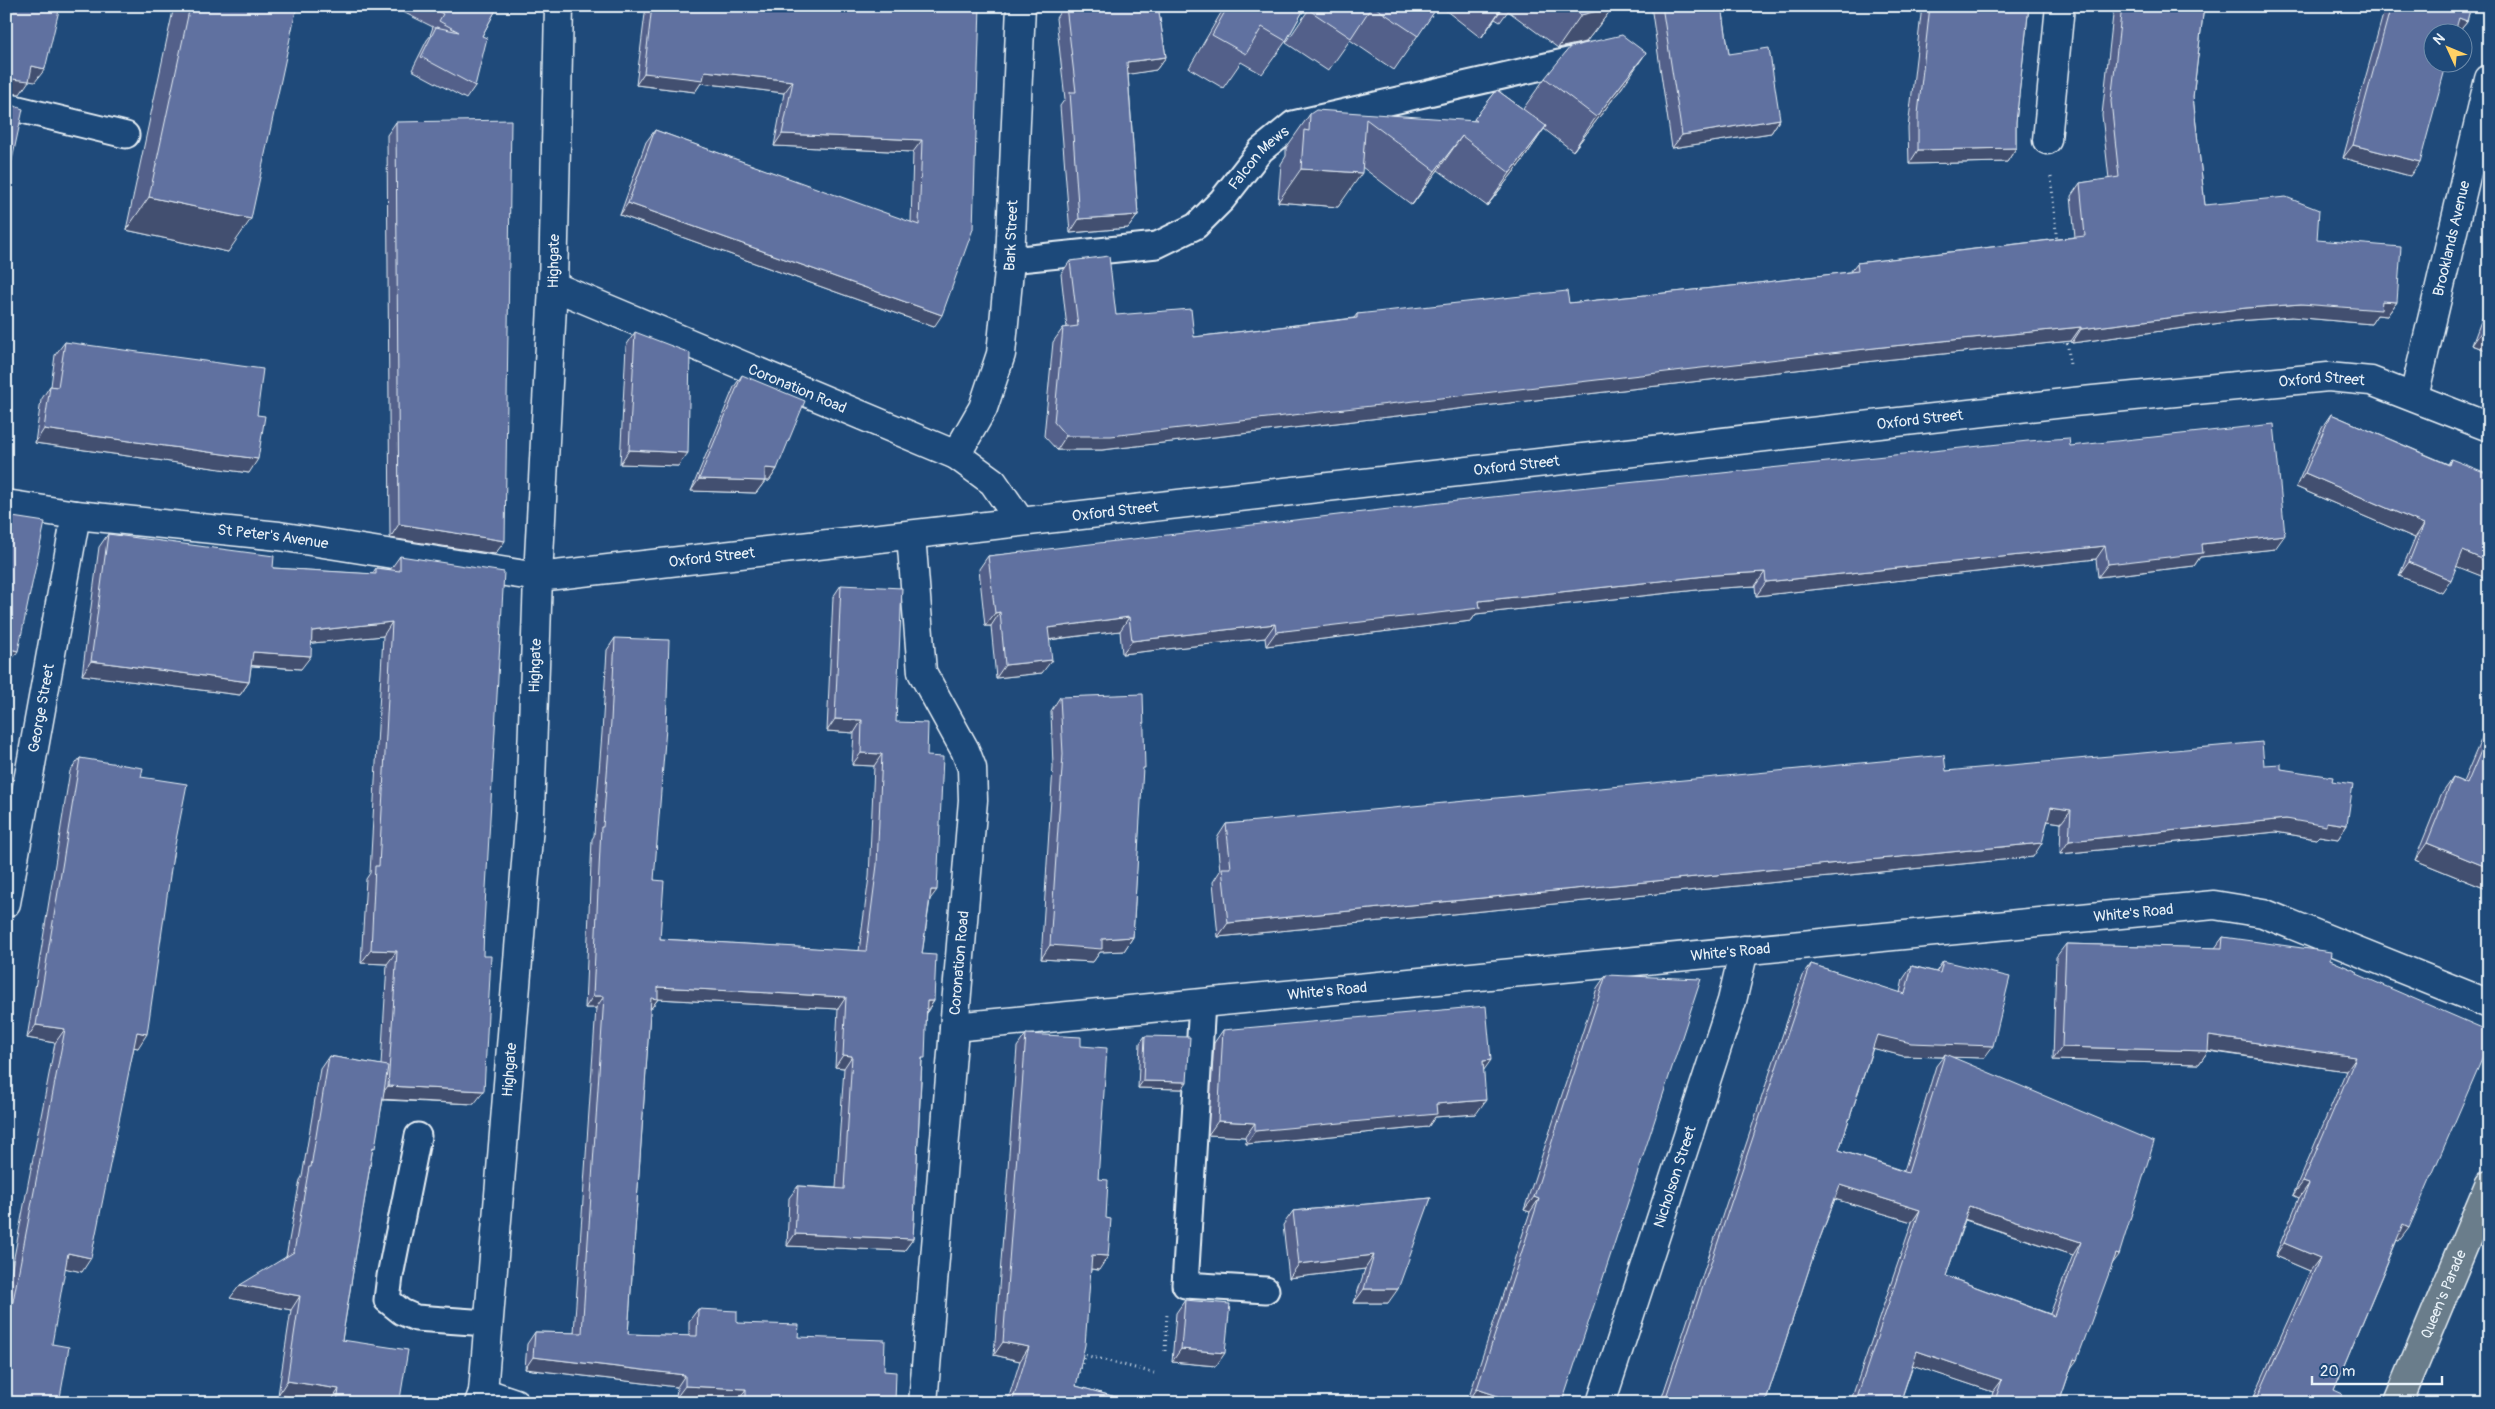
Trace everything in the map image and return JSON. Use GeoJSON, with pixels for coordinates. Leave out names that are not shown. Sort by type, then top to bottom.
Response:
{"type":"FeatureCollection","features":[{"type":"Feature","properties":{"kind":"main road","name":"Queen's Parade"},"geometry":{"type":"LineString","coordinates":[[2398,1403],[2489,1186]]}},
{"type":"Feature","properties":{"kind":"street","name":"Highgate"},"geometry":{"type":"LineString","coordinates":[[481,1398],[530,812],[538,577],[553,286],[559,6]]}},
{"type":"Feature","properties":{"kind":"street","name":"Bark Street"},"geometry":{"type":"LineString","coordinates":[[956,455],[983,408],[1001,354],[1010,260],[1021,6]]}},
{"type":"Feature","properties":{"kind":"street"},"geometry":{"type":"LineString","coordinates":[[2047,140],[2060,6]]}},
{"type":"Feature","properties":{"kind":"street","name":"Brooklands Avenue"},"geometry":{"type":"LineString","coordinates":[[2414,396],[2489,79]]}},
{"type":"Feature","properties":{"kind":"street","name":"Coronation Road"},"geometry":{"type":"LineString","coordinates":[[553,286],[956,455],[993,482],[1020,521]]}},
{"type":"Feature","properties":{"kind":"street","name":"Oxford Street"},"geometry":{"type":"LineString","coordinates":[[538,577],[2073,402],[2328,377],[2371,380],[2489,427]]}},
{"type":"Feature","properties":{"kind":"street","name":"St Peter's Avenue"},"geometry":{"type":"LineString","coordinates":[[6,504],[76,515],[279,536],[538,577]]}},
{"type":"Feature","properties":{"kind":"street","name":"George Street"},"geometry":{"type":"LineString","coordinates":[[6,904],[76,515]]}},
{"type":"Feature","properties":{"kind":"street","name":"Coronation Road"},"geometry":{"type":"LineString","coordinates":[[911,535],[922,672],[965,750],[972,768],[973,800],[923,1403]]}},
{"type":"Feature","properties":{"kind":"street","name":"White's Road"},"geometry":{"type":"LineString","coordinates":[[954,1027],[2214,905],[2263,913],[2489,1004]]}},
{"type":"Feature","properties":{"kind":"street","name":"Nicholson Street"},"geometry":{"type":"LineString","coordinates":[[1601,1403],[1732,1001],[1744,950]]}},
{"type":"Feature","properties":{"kind":"street"},"geometry":{"type":"LineString","coordinates":[[481,1398],[515,1403]]}},
{"type":"Feature","properties":{"kind":"lane","name":"Falcon Mews"},"geometry":{"type":"LineString","coordinates":[[1010,260],[1157,245],[1196,226],[1222,200],[1261,150],[1293,124],[1610,51]]}},
{"type":"Feature","properties":{"kind":"lane"},"geometry":{"type":"LineString","coordinates":[[6,106],[126,135]]}},
{"type":"Feature","properties":{"kind":"lane"},"geometry":{"type":"LineString","coordinates":[[1202,1003],[1185,1285],[1266,1290]]}},
{"type":"Feature","properties":{"kind":"lane"},"geometry":{"type":"LineString","coordinates":[[418,1136],[390,1276],[387,1300],[402,1312],[416,1318],[487,1323]]}},
{"type":"Feature","properties":{"kind":"path"},"geometry":{"type":"LineString","coordinates":[[2047,140],[2058,246]]}},
{"type":"Feature","properties":{"kind":"path"},"geometry":{"type":"LineString","coordinates":[[2066,331],[2073,402]]}},
{"type":"Feature","properties":{"kind":"path"},"geometry":{"type":"LineString","coordinates":[[1075,1384],[1085,1355],[1154,1373]]}},
{"type":"Feature","properties":{"kind":"building"},"geometry":{"type":"Polygon","coordinates":[[[6,6],[60,6],[45,69],[32,66],[29,81],[12,79],[6,82],[6,6]]]}},
{"type":"Feature","properties":{"kind":"building"},"geometry":{"type":"Polygon","coordinates":[[[190,6],[297,6],[251,219],[149,197],[190,6]]]}},
{"type":"Feature","properties":{"kind":"building"},"geometry":{"type":"Polygon","coordinates":[[[428,6],[498,6],[482,36],[487,38],[475,86],[421,57],[436,27],[459,32],[439,21],[443,14],[428,6]]]}},
{"type":"Feature","properties":{"kind":"building"},"geometry":{"type":"Polygon","coordinates":[[[652,6],[980,6],[973,229],[942,315],[628,203],[655,130],[919,225],[922,140],[782,134],[793,81],[705,71],[703,80],[644,73],[652,6]]]}},
{"type":"Feature","properties":{"kind":"building"},"geometry":{"type":"Polygon","coordinates":[[[1066,6],[1158,6],[1166,57],[1127,62],[1138,215],[1079,219],[1070,92],[1076,92],[1066,6]]]}},
{"type":"Feature","properties":{"kind":"building"},"geometry":{"type":"Polygon","coordinates":[[[1228,6],[1306,6],[1286,41],[1262,27],[1246,54],[1212,35],[1228,6]]]}},
{"type":"Feature","properties":{"kind":"building"},"geometry":{"type":"Polygon","coordinates":[[[1312,6],[1372,6],[1351,38],[1309,10],[1312,6]]]}},
{"type":"Feature","properties":{"kind":"building"},"geometry":{"type":"Polygon","coordinates":[[[1373,6],[1438,6],[1418,36],[1373,6]]]}},
{"type":"Feature","properties":{"kind":"building"},"geometry":{"type":"Polygon","coordinates":[[[1570,6],[1611,6],[1610,8],[1581,15],[1570,6]]]}},
{"type":"Feature","properties":{"kind":"building"},"geometry":{"type":"Polygon","coordinates":[[[1662,6],[1722,6],[1729,54],[1769,48],[1780,119],[1682,135],[1662,6]]]}},
{"type":"Feature","properties":{"kind":"building"},"geometry":{"type":"Polygon","coordinates":[[[1930,6],[2029,6],[2016,122],[2016,148],[1918,150],[1918,114],[1930,6]]]}},
{"type":"Feature","properties":{"kind":"building"},"geometry":{"type":"Polygon","coordinates":[[[2122,6],[2204,6],[2193,97],[2205,205],[2286,197],[2319,210],[2317,240],[2401,247],[2397,302],[2382,301],[2381,310],[2301,304],[2246,308],[2081,329],[2081,327],[1883,347],[1111,436],[1066,436],[1054,422],[1063,328],[1078,326],[1070,261],[1109,256],[1116,315],[1191,309],[1194,337],[1357,318],[1357,314],[1567,291],[1569,303],[1741,285],[1858,271],[1857,263],[2085,236],[2080,183],[2119,177],[2111,101],[2122,6]]]}},
{"type":"Feature","properties":{"kind":"building"},"geometry":{"type":"Polygon","coordinates":[[[2391,6],[2471,6],[2467,21],[2459,18],[2458,22],[2422,22],[2422,72],[2444,72],[2420,162],[2353,145],[2391,6]]]}},
{"type":"Feature","properties":{"kind":"building"},"geometry":{"type":"Polygon","coordinates":[[[1622,35],[1646,53],[1596,117],[1545,78],[1570,47],[1622,35]]]}},
{"type":"Feature","properties":{"kind":"building"},"geometry":{"type":"Polygon","coordinates":[[[1497,90],[1546,126],[1510,173],[1462,136],[1435,171],[1366,119],[1362,173],[1301,169],[1304,130],[1309,131],[1310,114],[1316,110],[1477,121],[1474,119],[1497,90]]]}},
{"type":"Feature","properties":{"kind":"building"},"geometry":{"type":"Polygon","coordinates":[[[6,103],[23,109],[6,188],[6,103]]]}},
{"type":"Feature","properties":{"kind":"building"},"geometry":{"type":"Polygon","coordinates":[[[511,120],[505,541],[399,524],[396,122],[511,120]]]}},
{"type":"Feature","properties":{"kind":"building"},"geometry":{"type":"Polygon","coordinates":[[[2489,312],[2489,334],[2482,331],[2489,312]]]}},
{"type":"Feature","properties":{"kind":"building"},"geometry":{"type":"Polygon","coordinates":[[[635,332],[690,353],[688,453],[629,450],[635,332]]]}},
{"type":"Feature","properties":{"kind":"building"},"geometry":{"type":"Polygon","coordinates":[[[65,342],[263,369],[257,415],[265,416],[258,459],[44,429],[50,386],[58,387],[65,342]]]}},
{"type":"Feature","properties":{"kind":"building"},"geometry":{"type":"Polygon","coordinates":[[[742,375],[805,401],[777,469],[765,468],[765,481],[699,479],[742,375]]]}},
{"type":"Feature","properties":{"kind":"building"},"geometry":{"type":"Polygon","coordinates":[[[2331,414],[2449,465],[2451,459],[2489,474],[2489,562],[2463,551],[2451,580],[2409,562],[2424,524],[2305,473],[2331,414]]]}},
{"type":"Feature","properties":{"kind":"building"},"geometry":{"type":"Polygon","coordinates":[[[2274,424],[2285,535],[2202,544],[2203,553],[2108,564],[2105,546],[1766,582],[1765,572],[1715,575],[1479,601],[1480,608],[1276,632],[1275,624],[1132,641],[1129,617],[1048,628],[1052,660],[1005,665],[1000,612],[995,613],[988,556],[1483,498],[2028,441],[2069,438],[2070,446],[2274,424]]]}},
{"type":"Feature","properties":{"kind":"building"},"geometry":{"type":"Polygon","coordinates":[[[6,516],[45,522],[18,651],[6,648],[6,516]]]}},
{"type":"Feature","properties":{"kind":"building"},"geometry":{"type":"Polygon","coordinates":[[[108,534],[274,556],[273,568],[376,574],[376,568],[400,571],[400,556],[504,572],[484,924],[483,956],[491,956],[484,1091],[388,1086],[397,951],[371,950],[375,866],[379,866],[392,622],[312,631],[311,656],[253,652],[249,682],[91,661],[108,534]]]}},
{"type":"Feature","properties":{"kind":"building"},"geometry":{"type":"Polygon","coordinates":[[[841,585],[902,588],[896,722],[928,723],[927,756],[943,757],[937,890],[931,890],[922,954],[936,955],[934,1001],[927,1001],[925,1058],[922,1058],[913,1239],[795,1234],[798,1186],[844,1189],[852,1056],[843,1055],[846,997],[658,987],[658,999],[651,998],[628,1334],[697,1336],[698,1309],[737,1311],[737,1323],[799,1325],[798,1337],[885,1340],[884,1371],[896,1372],[895,1403],[746,1400],[746,1389],[685,1386],[685,1375],[533,1357],[535,1332],[582,1333],[604,996],[593,996],[601,827],[603,827],[611,721],[615,638],[669,640],[666,728],[654,880],[664,881],[660,939],[866,951],[877,865],[882,754],[861,753],[862,720],[835,719],[841,585]]]}},
{"type":"Feature","properties":{"kind":"building"},"geometry":{"type":"Polygon","coordinates":[[[1143,694],[1145,768],[1143,768],[1133,937],[1102,939],[1102,949],[1050,945],[1063,754],[1060,697],[1143,694]]]}},
{"type":"Feature","properties":{"kind":"building"},"geometry":{"type":"Polygon","coordinates":[[[2489,732],[2489,868],[2427,843],[2453,778],[2467,784],[2489,732]]]}},
{"type":"Feature","properties":{"kind":"building"},"geometry":{"type":"Polygon","coordinates":[[[2262,742],[2264,765],[2281,764],[2281,769],[2333,777],[2332,781],[2353,784],[2347,825],[2326,822],[2326,826],[2286,819],[2069,841],[2071,810],[2051,807],[2042,843],[1228,923],[1222,868],[1231,868],[1226,824],[1944,755],[1946,771],[2262,742]]]}},
{"type":"Feature","properties":{"kind":"building"},"geometry":{"type":"Polygon","coordinates":[[[80,758],[143,768],[141,777],[187,784],[173,855],[147,1034],[137,1032],[91,1258],[68,1253],[52,1344],[69,1347],[59,1403],[6,1403],[6,1338],[65,1029],[36,1025],[80,758]]]}},
{"type":"Feature","properties":{"kind":"building"},"geometry":{"type":"Polygon","coordinates":[[[2223,937],[2331,952],[2330,960],[2358,972],[2357,974],[2489,1031],[2489,1043],[2409,1228],[2403,1225],[2334,1390],[2343,1394],[2339,1403],[2255,1403],[2320,1258],[2284,1243],[2309,1184],[2303,1182],[2356,1057],[2209,1036],[2208,1051],[2062,1047],[2066,944],[2222,948],[2223,937]]]}},
{"type":"Feature","properties":{"kind":"building"},"geometry":{"type":"Polygon","coordinates":[[[1943,961],[2010,977],[1993,1046],[1911,1043],[1877,1035],[1839,1150],[1908,1173],[1945,1054],[2154,1142],[2119,1255],[2116,1254],[2077,1360],[2074,1359],[2059,1403],[1994,1403],[2002,1380],[1917,1351],[1900,1403],[1855,1403],[1920,1210],[1840,1185],[1815,1251],[1765,1403],[1664,1403],[1811,964],[1905,994],[1912,966],[1940,973],[1943,961]],[[1969,1206],[1946,1276],[2054,1316],[2081,1242],[1969,1206]]]}},
{"type":"Feature","properties":{"kind":"building"},"geometry":{"type":"Polygon","coordinates":[[[1606,975],[1701,979],[1562,1403],[1515,1403],[1477,1389],[1539,1199],[1534,1197],[1606,975]]]}},
{"type":"Feature","properties":{"kind":"building"},"geometry":{"type":"Polygon","coordinates":[[[1486,1006],[1491,1060],[1483,1061],[1486,1100],[1436,1104],[1437,1114],[1255,1131],[1255,1123],[1218,1121],[1223,1030],[1486,1006]]]}},
{"type":"Feature","properties":{"kind":"building"},"geometry":{"type":"Polygon","coordinates":[[[1026,1034],[1081,1037],[1081,1046],[1107,1048],[1098,1179],[1108,1180],[1106,1218],[1111,1219],[1108,1256],[1092,1255],[1085,1345],[1076,1386],[1137,1403],[1012,1403],[1029,1347],[1003,1342],[1026,1034]]]}},
{"type":"Feature","properties":{"kind":"building"},"geometry":{"type":"Polygon","coordinates":[[[1145,1036],[1190,1037],[1187,1082],[1143,1081],[1145,1036]]]}},
{"type":"Feature","properties":{"kind":"building"},"geometry":{"type":"Polygon","coordinates":[[[329,1056],[388,1066],[342,1340],[408,1350],[400,1399],[395,1398],[395,1403],[337,1403],[339,1389],[287,1381],[300,1296],[240,1285],[294,1252],[309,1167],[311,1167],[329,1056]]]}},
{"type":"Feature","properties":{"kind":"building"},"geometry":{"type":"Polygon","coordinates":[[[1431,1198],[1398,1289],[1364,1289],[1374,1255],[1299,1264],[1293,1211],[1431,1198]]]}},
{"type":"Feature","properties":{"kind":"building"},"geometry":{"type":"Polygon","coordinates":[[[1185,1300],[1230,1304],[1225,1353],[1181,1349],[1185,1300]]]}}]}
